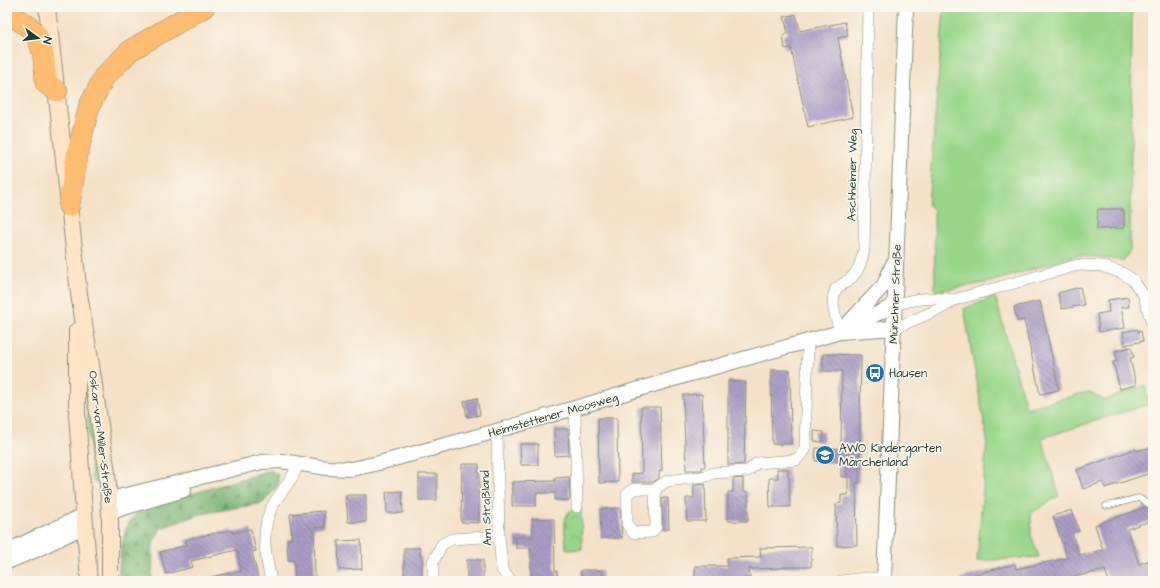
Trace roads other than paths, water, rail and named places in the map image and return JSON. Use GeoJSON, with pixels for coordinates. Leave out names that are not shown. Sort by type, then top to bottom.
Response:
{"type":"FeatureCollection","features":[{"type":"Feature","properties":{"kind":"highway"},"geometry":{"type":"LineString","coordinates":[[69,206],[77,156],[88,107],[104,77],[131,50],[204,7]]}},
{"type":"Feature","properties":{"kind":"highway"},"geometry":{"type":"LineString","coordinates":[[7,15],[19,19],[37,35],[43,50],[46,83],[56,92]]}},
{"type":"Feature","properties":{"kind":"main road","name":"Oskar-von-Miller-Straße"},"geometry":{"type":"LineString","coordinates":[[47,7],[79,294],[108,473],[110,505],[110,581]]}},
{"type":"Feature","properties":{"kind":"main road","name":"Oskar-von-Miller-Straße"},"geometry":{"type":"LineString","coordinates":[[79,294],[76,318],[78,414],[89,581]]}},
{"type":"Feature","properties":{"kind":"main road"},"geometry":{"type":"LineString","coordinates":[[84,520],[110,505]]}},
{"type":"Feature","properties":{"kind":"street","name":"Aschheimer Weg"},"geometry":{"type":"LineString","coordinates":[[840,332],[833,300],[836,289],[851,279],[860,268],[864,250],[868,7]]}},
{"type":"Feature","properties":{"kind":"street","name":"Münchner Straße"},"geometry":{"type":"LineString","coordinates":[[884,579],[906,7]]}},
{"type":"Feature","properties":{"kind":"street"},"geometry":{"type":"LineString","coordinates":[[840,332],[884,285],[897,255]]}},
{"type":"Feature","properties":{"kind":"street"},"geometry":{"type":"LineString","coordinates":[[894,328],[944,307],[954,300],[1078,265],[1102,266],[1122,273],[1133,280],[1144,296],[1153,327]]}},
{"type":"Feature","properties":{"kind":"street"},"geometry":{"type":"LineString","coordinates":[[895,305],[912,299],[941,298],[954,300]]}},
{"type":"Feature","properties":{"kind":"street","name":"Heimstettener Moosweg"},"geometry":{"type":"LineString","coordinates":[[840,332],[895,305]]}},
{"type":"Feature","properties":{"kind":"street","name":"Heimstettener Moosweg"},"geometry":{"type":"LineString","coordinates":[[110,505],[262,462],[281,461],[327,468],[352,469],[380,463],[575,409],[808,340],[840,332],[894,328]]}},
{"type":"Feature","properties":{"kind":"street"},"geometry":{"type":"LineString","coordinates":[[655,488],[667,481],[707,476],[714,473],[748,471],[757,463],[796,460],[805,450],[808,340]]}},
{"type":"Feature","properties":{"kind":"street"},"geometry":{"type":"LineString","coordinates":[[575,409],[577,506]]}},
{"type":"Feature","properties":{"kind":"street","name":"Am Straßland"},"geometry":{"type":"LineString","coordinates":[[496,431],[499,536],[502,570],[511,581]]}},
{"type":"Feature","properties":{"kind":"street"},"geometry":{"type":"LineString","coordinates":[[271,581],[266,558],[264,537],[268,517],[275,502],[296,473],[298,463]]}},
{"type":"Feature","properties":{"kind":"street"},"geometry":{"type":"LineString","coordinates":[[7,551],[84,520]]}},
{"type":"Feature","properties":{"kind":"street"},"geometry":{"type":"LineString","coordinates":[[7,562],[36,550],[84,520]]}},
{"type":"Feature","properties":{"kind":"street"},"geometry":{"type":"LineString","coordinates":[[433,581],[433,562],[442,544],[452,539],[499,536]]}},
{"type":"Feature","properties":{"kind":"street"},"geometry":{"type":"LineString","coordinates":[[841,581],[867,578],[884,579]]}},
{"type":"Feature","properties":{"kind":"lane"},"geometry":{"type":"LineString","coordinates":[[1106,506],[1139,498],[1153,507]]}},
{"type":"Feature","properties":{"kind":"place","name":"Hausen"},"geometry":{"type":"Point","coordinates":[875,373]}},
{"type":"Feature","properties":{"kind":"place","name":"AWO Kindergarten Märchenland"},"geometry":{"type":"Point","coordinates":[825,455]}}]}
